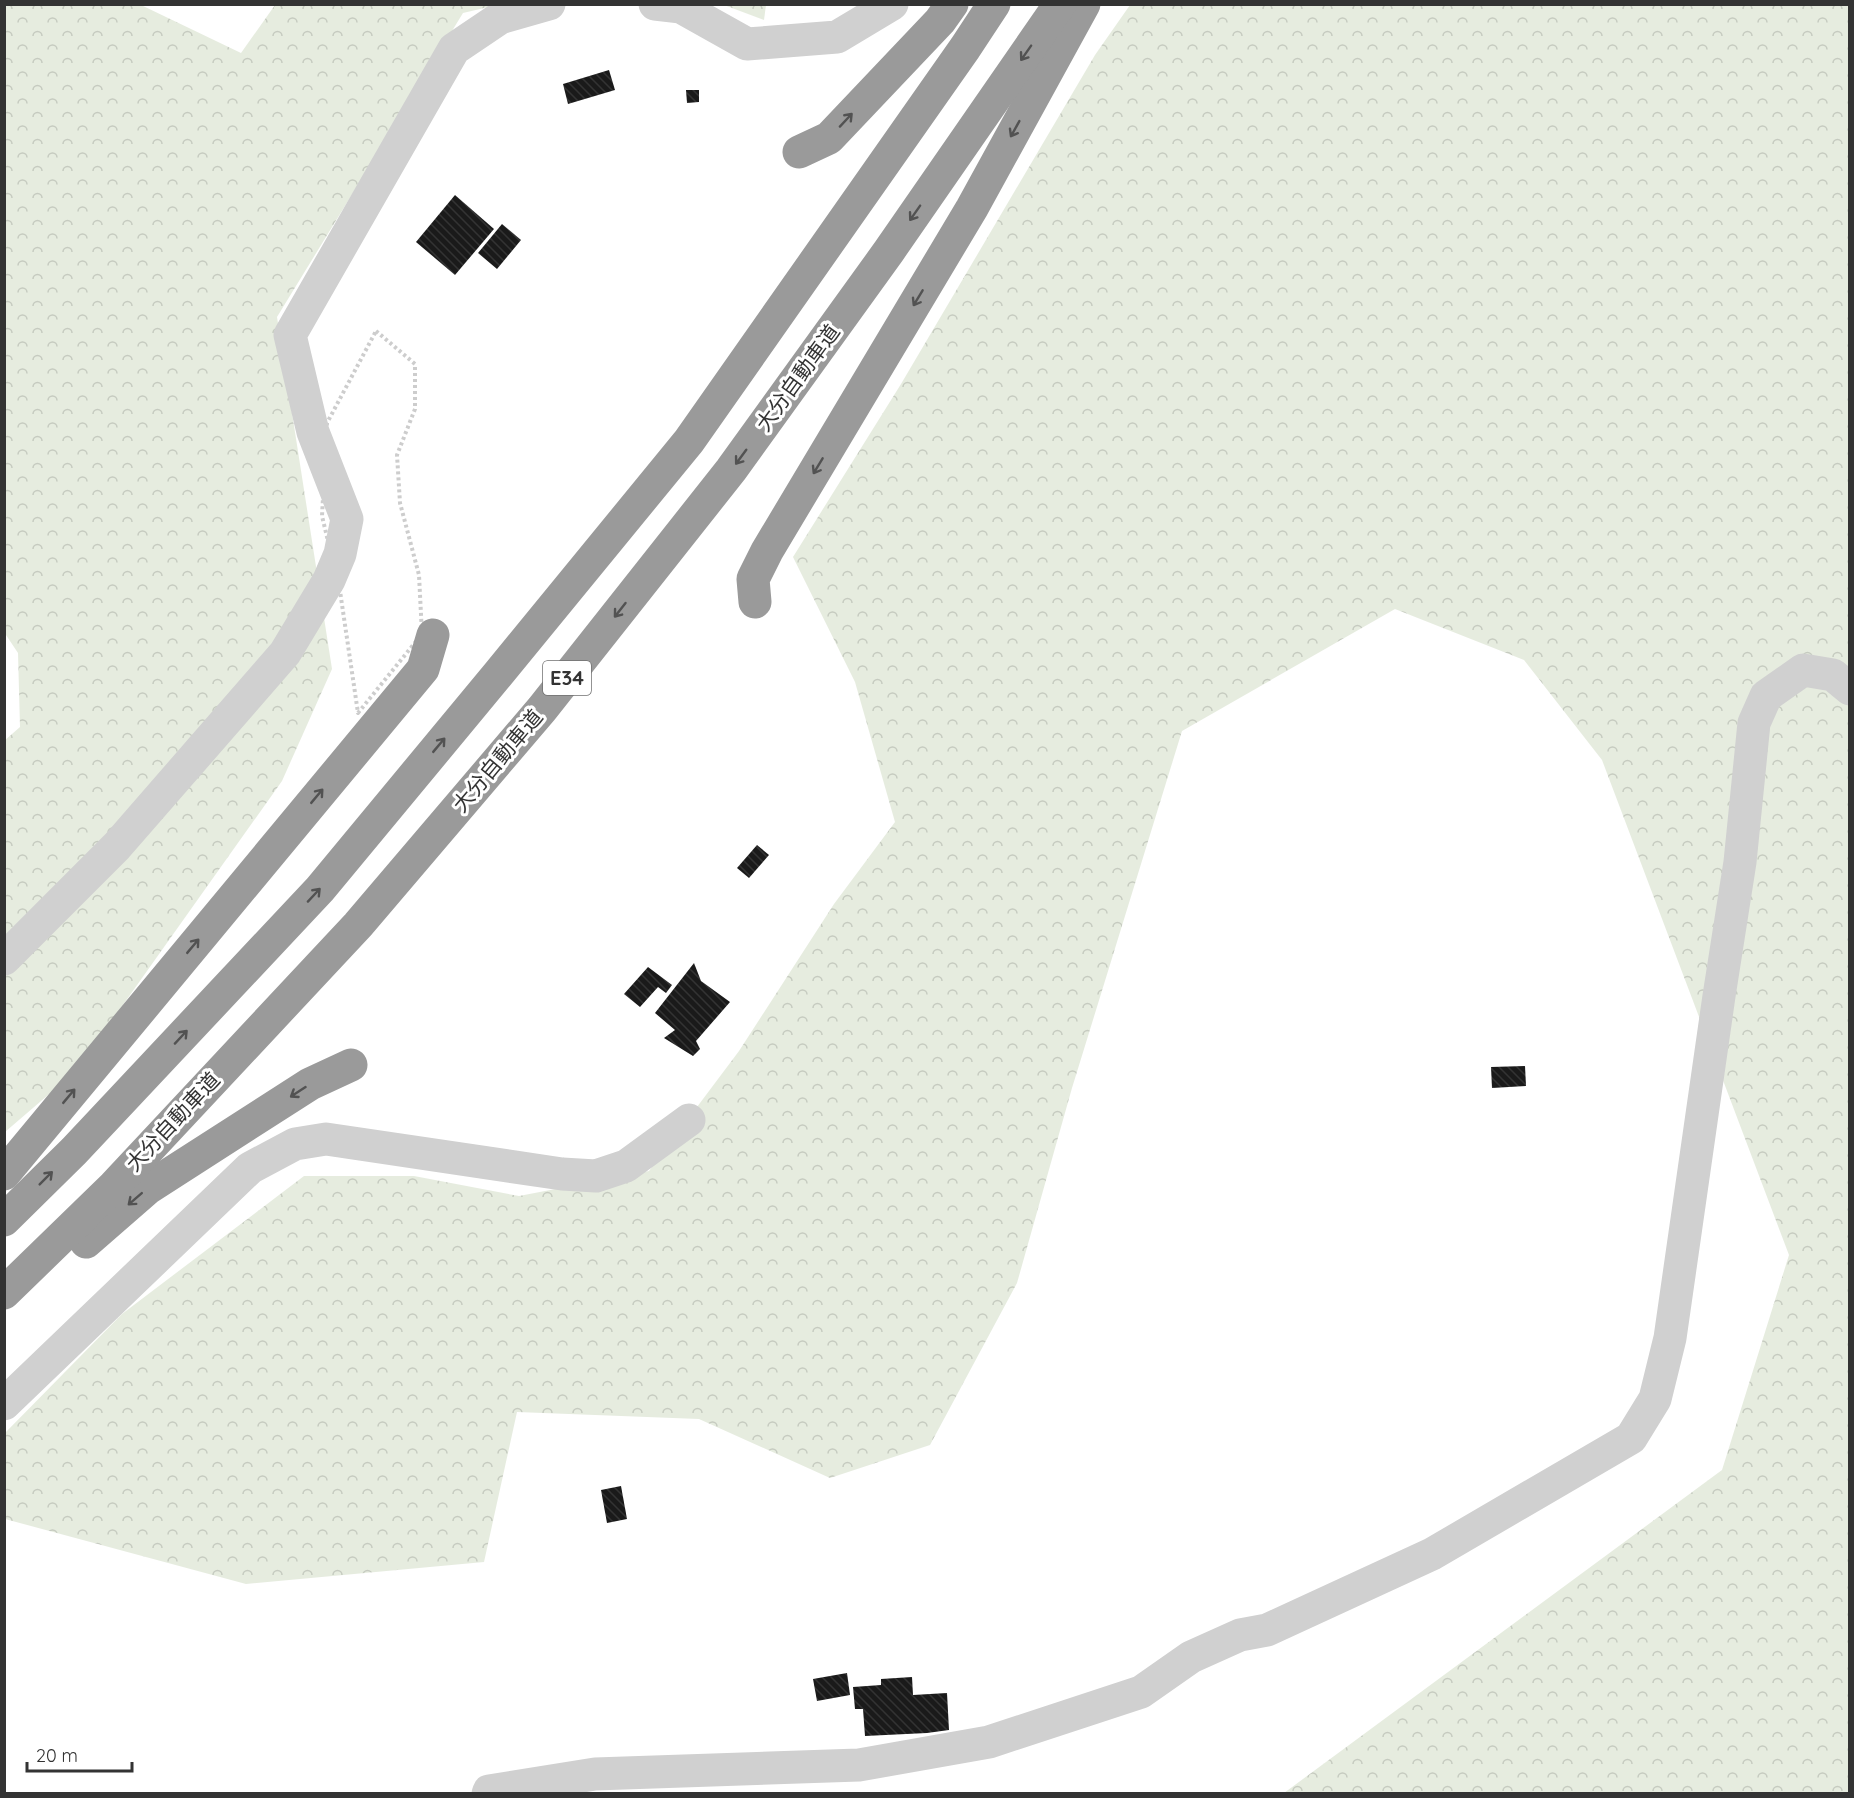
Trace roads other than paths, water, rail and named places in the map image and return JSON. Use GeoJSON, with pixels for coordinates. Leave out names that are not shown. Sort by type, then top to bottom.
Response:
{"type":"FeatureCollection","features":[{"type":"Feature","properties":{"kind":"highway"},"geometry":{"type":"LineString","coordinates":[[799,152],[829,138],[940,21],[952,4]]}},
{"type":"Feature","properties":{"kind":"highway","name":"E34"},"geometry":{"type":"LineString","coordinates":[[4,1220],[74,1151],[320,889],[689,441],[994,4]]}},
{"type":"Feature","properties":{"kind":"highway","name":"大分自動車道"},"geometry":{"type":"LineString","coordinates":[[4,1293],[114,1186],[358,925],[542,710],[731,470],[889,251],[1060,4]]}},
{"type":"Feature","properties":{"kind":"highway"},"geometry":{"type":"LineString","coordinates":[[755,602],[753,579],[767,551],[972,208],[1084,4]]}},
{"type":"Feature","properties":{"kind":"highway"},"geometry":{"type":"LineString","coordinates":[[4,1174],[423,669],[433,635]]}},
{"type":"Feature","properties":{"kind":"highway"},"geometry":{"type":"LineString","coordinates":[[4,1312],[148,1188],[310,1084],[351,1065]]}},
{"type":"Feature","properties":{"kind":"street"},"geometry":{"type":"LineString","coordinates":[[4,959],[117,846],[285,653],[329,580],[340,554],[346,519],[313,432],[290,335],[453,49],[500,18],[549,4]]}},
{"type":"Feature","properties":{"kind":"street"},"geometry":{"type":"LineString","coordinates":[[655,4],[681,7],[747,44],[837,37],[892,4]]}},
{"type":"Feature","properties":{"kind":"street"},"geometry":{"type":"LineString","coordinates":[[488,1794],[489,1791],[595,1774],[859,1765],[989,1742],[1141,1692],[1191,1657],[1240,1635],[1268,1630],[1432,1554],[1631,1438],[1655,1399],[1670,1338],[1740,862],[1754,723],[1766,696],[1803,670],[1833,675],[1850,689]]}},
{"type":"Feature","properties":{"kind":"street"},"geometry":{"type":"LineString","coordinates":[[4,1404],[250,1168],[295,1144],[326,1139],[562,1174],[596,1176],[626,1166],[689,1120]]}}]}
